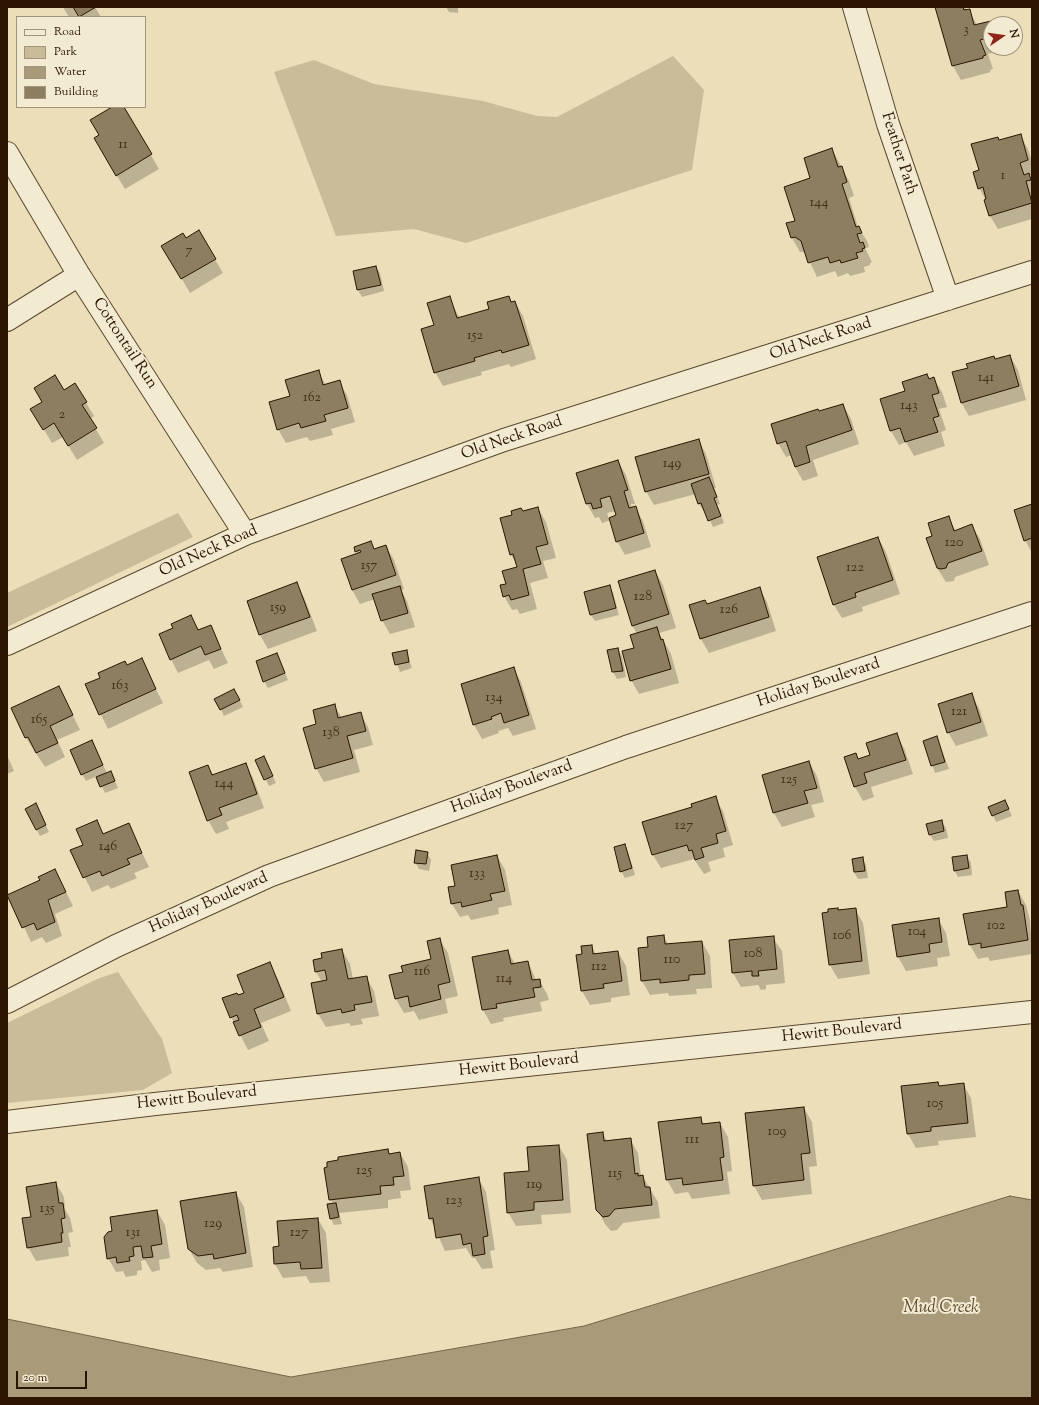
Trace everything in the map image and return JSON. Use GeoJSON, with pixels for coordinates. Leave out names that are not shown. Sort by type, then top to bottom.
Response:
{"type":"FeatureCollection","features":[{"type":"Feature","properties":{"kind":"street","name":"Feather Path"},"geometry":{"type":"LineString","coordinates":[[854,7],[888,124],[948,299]]}},
{"type":"Feature","properties":{"kind":"street","name":"Cottontail Run"},"geometry":{"type":"LineString","coordinates":[[7,153],[80,275],[245,534]]}},
{"type":"Feature","properties":{"kind":"street","name":"Old Neck Road"},"geometry":{"type":"LineString","coordinates":[[7,644],[245,534],[504,440],[1032,272]]}},
{"type":"Feature","properties":{"kind":"street"},"geometry":{"type":"LineString","coordinates":[[7,320],[80,275]]}},
{"type":"Feature","properties":{"kind":"street","name":"Holiday Boulevard"},"geometry":{"type":"LineString","coordinates":[[7,1002],[116,946],[269,876],[626,747],[1032,613]]}},
{"type":"Feature","properties":{"kind":"street","name":"Hewitt Boulevard"},"geometry":{"type":"LineString","coordinates":[[7,1122],[171,1102],[1032,1012]]}},
{"type":"Feature","properties":{"kind":"green space"},"geometry":{"type":"Polygon","coordinates":[[[673,56],[704,90],[692,170],[466,243],[414,229],[336,236],[274,72],[314,60],[374,84],[483,101],[537,116],[557,117],[673,56]]]}},
{"type":"Feature","properties":{"kind":"green space"},"geometry":{"type":"Polygon","coordinates":[[[178,513],[193,537],[7,627],[7,593],[178,513]]]}},
{"type":"Feature","properties":{"kind":"green space"},"geometry":{"type":"Polygon","coordinates":[[[118,972],[162,1039],[172,1073],[143,1090],[7,1103],[7,1023],[97,979],[118,972]]]}},
{"type":"Feature","properties":{"kind":"water","name":"Mud Creek"},"geometry":{"type":"Polygon","coordinates":[[[1010,1196],[1032,1200],[1032,1398],[7,1398],[7,1319],[291,1377],[584,1326],[1010,1196]]]}},
{"type":"Feature","properties":{"kind":"building"},"geometry":{"type":"Polygon","coordinates":[[[73,7],[96,7],[81,16],[78,16],[73,7]]]}},
{"type":"Feature","properties":{"kind":"building"},"geometry":{"type":"Polygon","coordinates":[[[935,7],[963,7],[964,10],[970,9],[974,25],[983,23],[983,39],[980,40],[983,48],[983,58],[952,66],[935,7]]]}},
{"type":"Feature","properties":{"kind":"building"},"geometry":{"type":"Polygon","coordinates":[[[110,108],[125,108],[152,154],[116,176],[94,138],[99,135],[90,120],[110,108]]]}},
{"type":"Feature","properties":{"kind":"building"},"geometry":{"type":"Polygon","coordinates":[[[1021,134],[1028,160],[1020,163],[1024,175],[1029,173],[1031,180],[1026,181],[1032,203],[989,216],[984,200],[986,199],[983,187],[978,189],[973,172],[979,170],[971,144],[998,137],[999,140],[1021,134]]]}},
{"type":"Feature","properties":{"kind":"building"},"geometry":{"type":"Polygon","coordinates":[[[832,148],[838,167],[842,166],[847,182],[842,184],[856,227],[859,226],[862,233],[857,234],[860,243],[863,242],[865,248],[862,249],[863,251],[856,253],[858,258],[841,263],[840,260],[830,263],[828,257],[808,263],[801,241],[795,237],[791,238],[786,223],[795,221],[784,187],[810,178],[804,158],[832,148]]]}},
{"type":"Feature","properties":{"kind":"building"},"geometry":{"type":"Polygon","coordinates":[[[199,230],[216,259],[181,279],[161,246],[183,233],[186,238],[199,230]]]}},
{"type":"Feature","properties":{"kind":"building"},"geometry":{"type":"Polygon","coordinates":[[[376,266],[381,285],[357,290],[353,271],[376,266]]]}},
{"type":"Feature","properties":{"kind":"building"},"geometry":{"type":"Polygon","coordinates":[[[450,296],[457,318],[489,309],[487,302],[509,296],[511,302],[515,301],[529,345],[502,353],[501,350],[474,358],[475,361],[434,373],[421,329],[434,325],[427,303],[450,296]]]}},
{"type":"Feature","properties":{"kind":"building"},"geometry":{"type":"Polygon","coordinates":[[[1010,355],[1019,386],[961,403],[952,372],[968,368],[966,364],[994,356],[995,359],[1010,355]]]}},
{"type":"Feature","properties":{"kind":"building"},"geometry":{"type":"Polygon","coordinates":[[[319,370],[323,385],[340,380],[348,408],[324,415],[326,421],[301,428],[299,423],[277,430],[269,402],[290,396],[285,380],[319,370]]]}},
{"type":"Feature","properties":{"kind":"building"},"geometry":{"type":"Polygon","coordinates":[[[927,374],[929,379],[934,377],[939,393],[932,395],[939,416],[933,418],[938,432],[905,442],[900,428],[890,431],[880,399],[905,391],[902,382],[927,374]]]}},
{"type":"Feature","properties":{"kind":"building"},"geometry":{"type":"Polygon","coordinates":[[[55,375],[64,390],[75,383],[87,402],[82,405],[97,428],[68,446],[54,423],[43,430],[30,409],[42,402],[34,388],[55,375]]]}},
{"type":"Feature","properties":{"kind":"building"},"geometry":{"type":"Polygon","coordinates":[[[843,404],[852,430],[806,446],[810,462],[795,467],[786,441],[777,444],[771,424],[818,409],[819,411],[843,404]]]}},
{"type":"Feature","properties":{"kind":"building"},"geometry":{"type":"Polygon","coordinates":[[[699,439],[709,474],[645,492],[635,457],[699,439]]]}},
{"type":"Feature","properties":{"kind":"building"},"geometry":{"type":"Polygon","coordinates":[[[618,460],[628,490],[624,491],[629,508],[636,506],[644,533],[616,542],[609,518],[616,515],[610,496],[600,499],[602,507],[593,509],[591,503],[586,504],[576,473],[618,460]]]}},
{"type":"Feature","properties":{"kind":"building"},"geometry":{"type":"Polygon","coordinates":[[[709,477],[717,497],[714,498],[721,516],[708,521],[701,503],[698,504],[691,484],[709,477]]]}},
{"type":"Feature","properties":{"kind":"building"},"geometry":{"type":"Polygon","coordinates":[[[1032,504],[1032,538],[1024,541],[1014,510],[1032,504]]]}},
{"type":"Feature","properties":{"kind":"building"},"geometry":{"type":"Polygon","coordinates":[[[538,507],[548,544],[536,547],[541,564],[523,569],[529,595],[511,600],[509,595],[503,597],[500,585],[506,584],[502,571],[517,567],[513,554],[510,555],[500,518],[512,515],[511,511],[521,508],[523,511],[538,507]]]}},
{"type":"Feature","properties":{"kind":"building"},"geometry":{"type":"Polygon","coordinates":[[[949,516],[954,531],[972,524],[982,551],[948,563],[946,568],[941,569],[937,568],[926,538],[932,536],[928,523],[949,516]]]}},
{"type":"Feature","properties":{"kind":"building"},"geometry":{"type":"Polygon","coordinates":[[[878,537],[893,580],[855,593],[856,597],[833,605],[817,557],[878,537]]]}},
{"type":"Feature","properties":{"kind":"building"},"geometry":{"type":"Polygon","coordinates":[[[371,541],[374,549],[386,545],[396,575],[352,590],[341,559],[361,552],[360,550],[355,552],[354,547],[371,541]]]}},
{"type":"Feature","properties":{"kind":"building"},"geometry":{"type":"Polygon","coordinates":[[[655,570],[669,614],[632,626],[618,581],[655,570]]]}},
{"type":"Feature","properties":{"kind":"building"},"geometry":{"type":"Polygon","coordinates":[[[297,582],[310,617],[259,635],[247,601],[297,582]]]}},
{"type":"Feature","properties":{"kind":"building"},"geometry":{"type":"Polygon","coordinates":[[[610,585],[616,608],[590,615],[584,592],[610,585]]]}},
{"type":"Feature","properties":{"kind":"building"},"geometry":{"type":"Polygon","coordinates":[[[400,586],[408,613],[381,621],[372,594],[400,586]]]}},
{"type":"Feature","properties":{"kind":"building"},"geometry":{"type":"Polygon","coordinates":[[[760,587],[769,617],[700,639],[689,605],[705,600],[707,604],[760,587]]]}},
{"type":"Feature","properties":{"kind":"building"},"geometry":{"type":"Polygon","coordinates":[[[191,615],[198,630],[211,625],[221,649],[205,655],[201,646],[170,660],[159,634],[173,628],[171,624],[191,615]]]}},
{"type":"Feature","properties":{"kind":"building"},"geometry":{"type":"Polygon","coordinates":[[[657,627],[661,640],[663,639],[671,669],[630,681],[622,651],[634,648],[630,635],[657,627]]]}},
{"type":"Feature","properties":{"kind":"building"},"geometry":{"type":"Polygon","coordinates":[[[618,648],[623,671],[612,672],[607,650],[618,648]]]}},
{"type":"Feature","properties":{"kind":"building"},"geometry":{"type":"Polygon","coordinates":[[[407,650],[409,662],[395,665],[392,653],[407,650]]]}},
{"type":"Feature","properties":{"kind":"building"},"geometry":{"type":"Polygon","coordinates":[[[277,653],[285,673],[263,682],[256,661],[277,653]]]}},
{"type":"Feature","properties":{"kind":"building"},"geometry":{"type":"Polygon","coordinates":[[[142,658],[156,689],[99,715],[85,684],[100,678],[98,673],[125,661],[127,665],[142,658]]]}},
{"type":"Feature","properties":{"kind":"building"},"geometry":{"type":"Polygon","coordinates":[[[514,667],[529,715],[504,723],[501,713],[491,717],[492,719],[473,725],[461,684],[514,667]]]}},
{"type":"Feature","properties":{"kind":"building"},"geometry":{"type":"Polygon","coordinates":[[[59,686],[73,715],[50,726],[58,743],[36,753],[28,737],[25,738],[11,708],[59,686]]]}},
{"type":"Feature","properties":{"kind":"building"},"geometry":{"type":"Polygon","coordinates":[[[234,689],[240,700],[220,710],[214,699],[234,689]]]}},
{"type":"Feature","properties":{"kind":"building"},"geometry":{"type":"Polygon","coordinates":[[[972,693],[981,722],[947,733],[938,704],[972,693]]]}},
{"type":"Feature","properties":{"kind":"building"},"geometry":{"type":"Polygon","coordinates":[[[335,704],[338,718],[361,712],[366,731],[347,736],[353,758],[315,769],[303,728],[316,724],[313,710],[335,704]]]}},
{"type":"Feature","properties":{"kind":"building"},"geometry":{"type":"Polygon","coordinates":[[[897,733],[906,760],[864,773],[867,783],[854,787],[844,757],[856,753],[858,759],[870,755],[866,743],[897,733]]]}},
{"type":"Feature","properties":{"kind":"building"},"geometry":{"type":"Polygon","coordinates":[[[937,736],[945,762],[931,766],[923,741],[937,736]]]}},
{"type":"Feature","properties":{"kind":"building"},"geometry":{"type":"Polygon","coordinates":[[[92,740],[103,765],[81,775],[70,750],[92,740]]]}},
{"type":"Feature","properties":{"kind":"building"},"geometry":{"type":"Polygon","coordinates":[[[264,756],[273,776],[264,780],[255,760],[264,756]]]}},
{"type":"Feature","properties":{"kind":"building"},"geometry":{"type":"Polygon","coordinates":[[[809,761],[817,788],[804,791],[808,803],[773,813],[762,775],[809,761]]]}},
{"type":"Feature","properties":{"kind":"building"},"geometry":{"type":"Polygon","coordinates":[[[246,763],[257,794],[219,808],[222,815],[207,821],[189,772],[208,765],[212,775],[246,763]]]}},
{"type":"Feature","properties":{"kind":"building"},"geometry":{"type":"Polygon","coordinates":[[[111,771],[115,781],[100,787],[96,777],[111,771]]]}},
{"type":"Feature","properties":{"kind":"building"},"geometry":{"type":"Polygon","coordinates":[[[716,796],[726,831],[716,834],[718,843],[701,848],[704,857],[695,860],[692,850],[689,851],[687,845],[652,855],[642,822],[692,807],[691,804],[716,796]]]}},
{"type":"Feature","properties":{"kind":"building"},"geometry":{"type":"Polygon","coordinates":[[[1005,800],[1009,809],[992,816],[988,807],[1005,800]]]}},
{"type":"Feature","properties":{"kind":"building"},"geometry":{"type":"Polygon","coordinates":[[[36,803],[46,825],[36,830],[25,809],[36,803]]]}},
{"type":"Feature","properties":{"kind":"building"},"geometry":{"type":"Polygon","coordinates":[[[97,820],[103,834],[129,823],[142,853],[127,859],[130,864],[102,876],[100,871],[83,878],[70,850],[83,845],[76,829],[97,820]]]}},
{"type":"Feature","properties":{"kind":"building"},"geometry":{"type":"Polygon","coordinates":[[[942,820],[944,831],[929,835],[926,824],[942,820]]]}},
{"type":"Feature","properties":{"kind":"building"},"geometry":{"type":"Polygon","coordinates":[[[625,844],[632,868],[620,872],[614,847],[625,844]]]}},
{"type":"Feature","properties":{"kind":"building"},"geometry":{"type":"Polygon","coordinates":[[[416,850],[428,852],[426,864],[414,863],[416,850]]]}},
{"type":"Feature","properties":{"kind":"building"},"geometry":{"type":"Polygon","coordinates":[[[497,855],[505,891],[490,894],[492,900],[462,907],[461,902],[451,904],[448,887],[455,886],[451,865],[497,855]]]}},
{"type":"Feature","properties":{"kind":"building"},"geometry":{"type":"Polygon","coordinates":[[[967,855],[969,868],[954,871],[952,857],[967,855]]]}},
{"type":"Feature","properties":{"kind":"building"},"geometry":{"type":"Polygon","coordinates":[[[863,857],[865,871],[854,872],[852,859],[863,857]]]}},
{"type":"Feature","properties":{"kind":"building"},"geometry":{"type":"Polygon","coordinates":[[[55,869],[66,892],[48,900],[55,922],[37,930],[34,923],[22,928],[7,895],[40,880],[38,877],[55,869]]]}},
{"type":"Feature","properties":{"kind":"building"},"geometry":{"type":"Polygon","coordinates":[[[1018,890],[1021,905],[1023,905],[1028,940],[981,948],[981,943],[969,945],[963,914],[1007,907],[1005,892],[1018,890]]]}},
{"type":"Feature","properties":{"kind":"building"},"geometry":{"type":"Polygon","coordinates":[[[838,908],[838,910],[856,908],[862,961],[829,965],[822,913],[828,912],[828,909],[838,908]]]}},
{"type":"Feature","properties":{"kind":"building"},"geometry":{"type":"Polygon","coordinates":[[[939,918],[942,942],[929,944],[930,952],[897,957],[892,925],[939,918]]]}},
{"type":"Feature","properties":{"kind":"building"},"geometry":{"type":"Polygon","coordinates":[[[664,935],[665,944],[702,941],[705,974],[689,975],[689,980],[660,983],[660,979],[641,981],[638,948],[648,947],[647,937],[664,935]]]}},
{"type":"Feature","properties":{"kind":"building"},"geometry":{"type":"Polygon","coordinates":[[[774,936],[777,969],[758,971],[759,976],[752,976],[752,971],[732,973],[729,940],[774,936]]]}},
{"type":"Feature","properties":{"kind":"building"},"geometry":{"type":"Polygon","coordinates":[[[440,938],[450,982],[438,985],[441,999],[410,1007],[408,996],[395,999],[389,975],[403,972],[401,966],[431,959],[427,941],[440,938]]]}},
{"type":"Feature","properties":{"kind":"building"},"geometry":{"type":"Polygon","coordinates":[[[592,945],[593,954],[618,951],[622,981],[603,984],[604,988],[581,991],[576,955],[582,954],[581,946],[592,945]]]}},
{"type":"Feature","properties":{"kind":"building"},"geometry":{"type":"Polygon","coordinates":[[[342,949],[348,979],[367,976],[372,1002],[354,1005],[355,1010],[342,1013],[341,1009],[317,1014],[311,983],[327,980],[325,970],[315,972],[313,960],[322,958],[321,953],[342,949]]]}},
{"type":"Feature","properties":{"kind":"building"},"geometry":{"type":"Polygon","coordinates":[[[508,950],[511,964],[528,961],[532,980],[540,979],[541,987],[533,988],[535,997],[496,1004],[497,1008],[482,1010],[472,957],[508,950]]]}},
{"type":"Feature","properties":{"kind":"building"},"geometry":{"type":"Polygon","coordinates":[[[270,962],[284,997],[254,1009],[261,1027],[239,1036],[233,1022],[239,1020],[237,1015],[230,1018],[222,998],[237,993],[238,995],[244,993],[237,975],[270,962]]]}},
{"type":"Feature","properties":{"kind":"building"},"geometry":{"type":"Polygon","coordinates":[[[938,1082],[939,1086],[964,1083],[968,1123],[931,1127],[931,1131],[907,1134],[901,1086],[938,1082]]]}},
{"type":"Feature","properties":{"kind":"building"},"geometry":{"type":"Polygon","coordinates":[[[804,1107],[810,1153],[801,1154],[804,1180],[753,1186],[745,1113],[804,1107]]]}},
{"type":"Feature","properties":{"kind":"building"},"geometry":{"type":"Polygon","coordinates":[[[701,1117],[702,1124],[720,1122],[724,1157],[720,1158],[723,1180],[683,1185],[682,1178],[666,1180],[658,1122],[701,1117]]]}},
{"type":"Feature","properties":{"kind":"building"},"geometry":{"type":"Polygon","coordinates":[[[603,1132],[604,1141],[631,1138],[635,1174],[638,1173],[638,1176],[643,1175],[645,1187],[650,1187],[652,1205],[615,1209],[609,1216],[603,1217],[596,1210],[587,1134],[603,1132]]]}},
{"type":"Feature","properties":{"kind":"building"},"geometry":{"type":"Polygon","coordinates":[[[559,1145],[563,1200],[534,1202],[534,1210],[507,1213],[504,1173],[529,1171],[527,1147],[559,1145]]]}},
{"type":"Feature","properties":{"kind":"building"},"geometry":{"type":"Polygon","coordinates":[[[388,1149],[389,1154],[400,1152],[404,1176],[393,1177],[394,1185],[380,1186],[381,1194],[329,1200],[324,1168],[327,1167],[327,1162],[338,1160],[338,1157],[388,1149]]]}},
{"type":"Feature","properties":{"kind":"building"},"geometry":{"type":"Polygon","coordinates":[[[479,1177],[488,1236],[483,1237],[485,1254],[473,1256],[471,1243],[463,1245],[461,1234],[436,1238],[433,1218],[429,1219],[424,1186],[479,1177]]]}},
{"type":"Feature","properties":{"kind":"building"},"geometry":{"type":"Polygon","coordinates":[[[56,1182],[59,1203],[63,1203],[65,1218],[61,1219],[63,1233],[61,1233],[62,1242],[27,1248],[22,1218],[31,1217],[26,1187],[56,1182]]]}},
{"type":"Feature","properties":{"kind":"building"},"geometry":{"type":"Polygon","coordinates":[[[236,1192],[246,1253],[214,1259],[213,1254],[198,1256],[188,1249],[180,1201],[236,1192]]]}},
{"type":"Feature","properties":{"kind":"building"},"geometry":{"type":"Polygon","coordinates":[[[336,1203],[339,1217],[330,1219],[327,1204],[336,1203]]]}},
{"type":"Feature","properties":{"kind":"building"},"geometry":{"type":"Polygon","coordinates":[[[157,1210],[162,1244],[151,1246],[153,1257],[143,1258],[141,1246],[133,1247],[134,1256],[129,1257],[130,1261],[117,1263],[116,1257],[107,1259],[104,1237],[108,1232],[112,1231],[110,1217],[157,1210]]]}},
{"type":"Feature","properties":{"kind":"building"},"geometry":{"type":"Polygon","coordinates":[[[318,1218],[322,1268],[301,1269],[300,1262],[274,1264],[273,1247],[279,1246],[277,1221],[318,1218]]]}}]}
